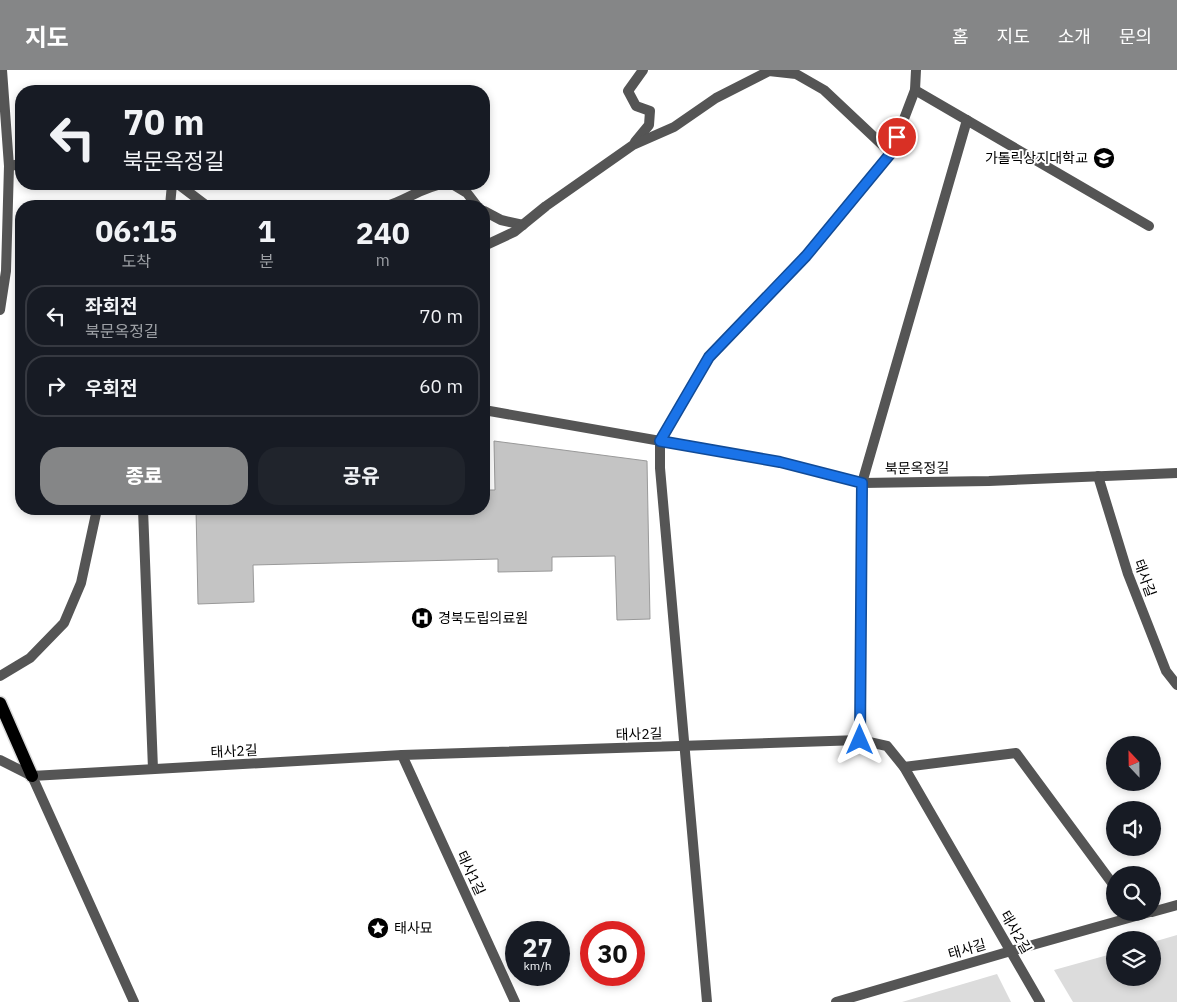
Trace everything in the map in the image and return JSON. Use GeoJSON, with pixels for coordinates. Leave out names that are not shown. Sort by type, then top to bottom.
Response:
{"type":"FeatureCollection","features":[{"type":"Feature","properties":{"kind":"main road"},"geometry":{"type":"LineString","coordinates":[[0,703],[32,776]]}},
{"type":"Feature","properties":{"kind":"street"},"geometry":{"type":"LineString","coordinates":[[0,310],[6,271],[9,166],[2,70]]}},
{"type":"Feature","properties":{"kind":"street"},"geometry":{"type":"LineString","coordinates":[[633,145],[649,126],[650,111],[636,106],[628,91],[643,70]]}},
{"type":"Feature","properties":{"kind":"street"},"geometry":{"type":"LineString","coordinates":[[707,1002],[660,468],[660,441],[709,357],[806,256],[891,153],[915,90],[916,70]]}},
{"type":"Feature","properties":{"kind":"street"},"geometry":{"type":"LineString","coordinates":[[490,243],[514,232],[546,206],[633,145],[674,127],[716,98],[769,71],[796,74],[824,90],[891,153]]}},
{"type":"Feature","properties":{"kind":"street"},"geometry":{"type":"LineString","coordinates":[[915,90],[1149,226]]}},
{"type":"Feature","properties":{"kind":"street"},"geometry":{"type":"LineString","coordinates":[[860,740],[862,483],[967,120]]}},
{"type":"Feature","properties":{"kind":"street"},"geometry":{"type":"LineString","coordinates":[[9,166],[15,165]]}},
{"type":"Feature","properties":{"kind":"street"},"geometry":{"type":"LineString","coordinates":[[186,190],[199,200]]}},
{"type":"Feature","properties":{"kind":"street"},"geometry":{"type":"LineString","coordinates":[[400,200],[424,190]]}},
{"type":"Feature","properties":{"kind":"street"},"geometry":{"type":"LineString","coordinates":[[462,190],[472,200]]}},
{"type":"Feature","properties":{"kind":"street"},"geometry":{"type":"LineString","coordinates":[[490,214],[501,220],[523,225]]}},
{"type":"Feature","properties":{"kind":"street","name":"북문옥정길"},"geometry":{"type":"LineString","coordinates":[[490,411],[780,462],[862,483],[989,481],[1177,473]]}},
{"type":"Feature","properties":{"kind":"street","name":"태사길"},"geometry":{"type":"LineString","coordinates":[[1098,476],[1128,574],[1166,671],[1177,685]]}},
{"type":"Feature","properties":{"kind":"street"},"geometry":{"type":"LineString","coordinates":[[0,676],[30,658],[64,623],[81,583],[96,515]]}},
{"type":"Feature","properties":{"kind":"street"},"geometry":{"type":"LineString","coordinates":[[143,515],[153,769]]}},
{"type":"Feature","properties":{"kind":"street","name":"태사2길"},"geometry":{"type":"LineString","coordinates":[[32,776],[402,755],[860,740],[887,746],[904,767],[1040,1002]]}},
{"type":"Feature","properties":{"kind":"street"},"geometry":{"type":"LineString","coordinates":[[904,767],[1016,753],[1106,875]]}},
{"type":"Feature","properties":{"kind":"street","name":"태사1길"},"geometry":{"type":"LineString","coordinates":[[402,755],[515,1002]]}},
{"type":"Feature","properties":{"kind":"street"},"geometry":{"type":"LineString","coordinates":[[0,760],[32,776],[134,1002]]}},
{"type":"Feature","properties":{"kind":"street","name":"태사길"},"geometry":{"type":"LineString","coordinates":[[1161,909],[1177,905]]}},
{"type":"Feature","properties":{"kind":"street","name":"태사길"},"geometry":{"type":"LineString","coordinates":[[836,1002],[1112,921]]}},
{"type":"Feature","properties":{"kind":"shaded area"},"geometry":{"type":"Polygon","coordinates":[[[1177,935],[1177,1002],[1073,1002],[1054,970],[1106,956],[1106,986],[1161,986],[1161,940],[1177,935]]]}},
{"type":"Feature","properties":{"kind":"shaded area"},"geometry":{"type":"Polygon","coordinates":[[[997,974],[1011,1002],[902,1002],[997,974]]]}},
{"type":"Feature","properties":{"kind":"building"},"geometry":{"type":"Polygon","coordinates":[[[494,441],[647,461],[650,619],[617,620],[615,556],[552,557],[552,571],[498,572],[498,559],[253,565],[254,602],[198,604],[196,515],[490,515],[490,490],[495,490],[494,441]]]}},
{"type":"Feature","properties":{"kind":"place","name":"가톨릭상지대학교"},"geometry":{"type":"Point","coordinates":[1104,158]}},
{"type":"Feature","properties":{"kind":"place","name":"경북도립의료원"},"geometry":{"type":"Point","coordinates":[422,618]}},
{"type":"Feature","properties":{"kind":"place","name":"태사묘"},"geometry":{"type":"Point","coordinates":[378,928]}},
{"type":"Feature","properties":{"kind":"route"},"geometry":{"type":"LineString","coordinates":[[860,740],[862,483],[780,462],[660,441],[709,357],[806,256],[891,153],[897,137]]}}]}
